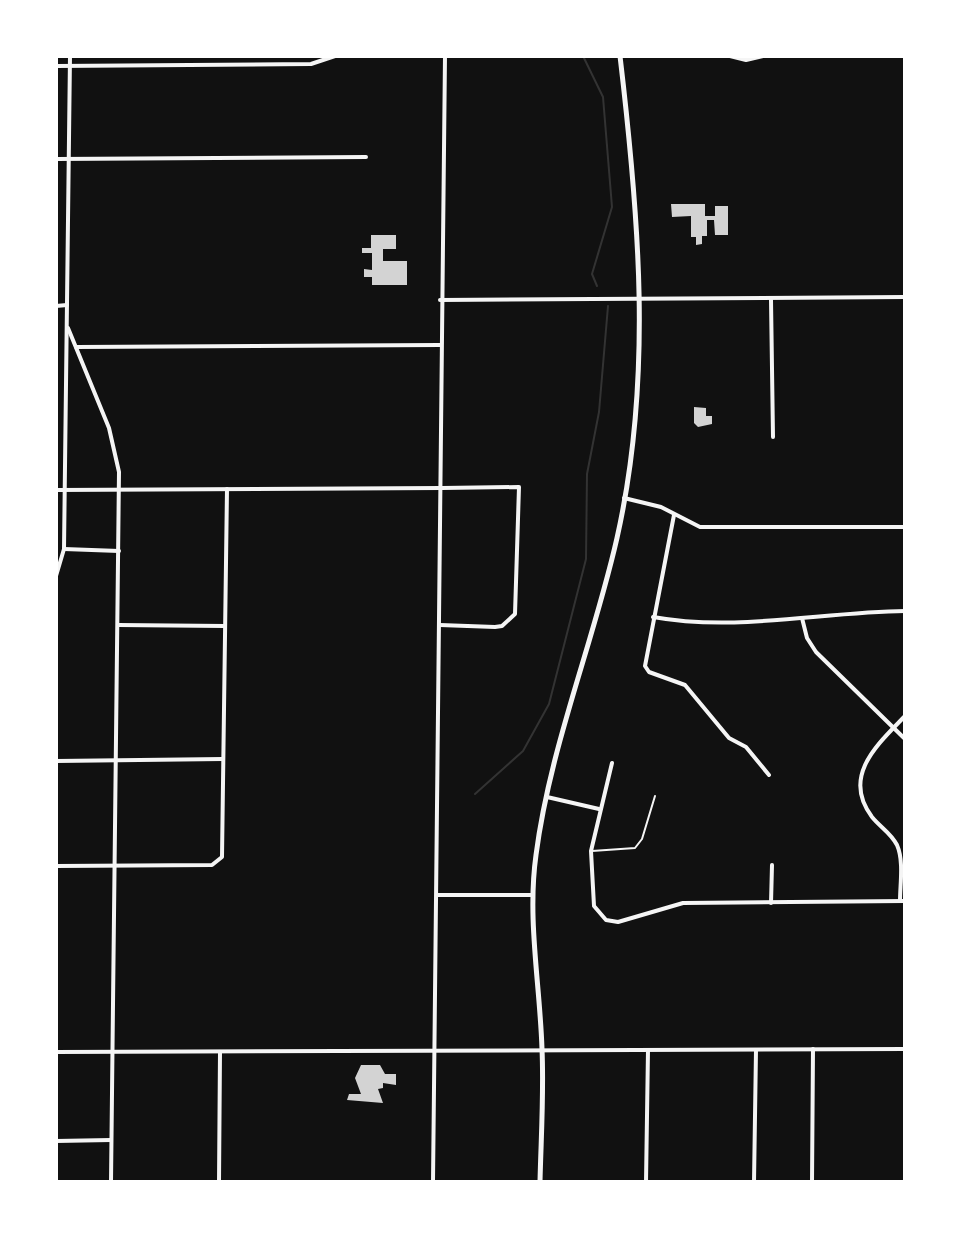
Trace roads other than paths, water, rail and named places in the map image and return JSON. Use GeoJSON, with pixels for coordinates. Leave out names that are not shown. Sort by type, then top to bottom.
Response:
{"type":"FeatureCollection","features":[{"type":"Feature","properties":{"kind":"main road"},"geometry":{"type":"LineString","coordinates":[[540,1182],[542,1051],[533,895],[535,858],[547,797],[614,550],[635,423],[641,299],[635,187],[620,56]]}},
{"type":"Feature","properties":{"kind":"street"},"geometry":{"type":"LineString","coordinates":[[56,576],[64,549],[70,56]]}},
{"type":"Feature","properties":{"kind":"street"},"geometry":{"type":"LineString","coordinates":[[56,66],[311,64],[335,56]]}},
{"type":"Feature","properties":{"kind":"street"},"geometry":{"type":"LineString","coordinates":[[433,1182],[445,56]]}},
{"type":"Feature","properties":{"kind":"street"},"geometry":{"type":"LineString","coordinates":[[730,56],[746,60],[763,56]]}},
{"type":"Feature","properties":{"kind":"street"},"geometry":{"type":"LineString","coordinates":[[56,159],[366,157]]}},
{"type":"Feature","properties":{"kind":"street"},"geometry":{"type":"LineString","coordinates":[[440,300],[905,297]]}},
{"type":"Feature","properties":{"kind":"street"},"geometry":{"type":"LineString","coordinates":[[771,300],[773,437]]}},
{"type":"Feature","properties":{"kind":"street"},"geometry":{"type":"LineString","coordinates":[[56,306],[67,305]]}},
{"type":"Feature","properties":{"kind":"street"},"geometry":{"type":"LineString","coordinates":[[67,325],[109,428],[120,490],[111,1182]]}},
{"type":"Feature","properties":{"kind":"street"},"geometry":{"type":"LineString","coordinates":[[76,347],[440,345]]}},
{"type":"Feature","properties":{"kind":"street"},"geometry":{"type":"LineString","coordinates":[[56,490],[519,487],[515,614],[502,626],[440,625]]}},
{"type":"Feature","properties":{"kind":"street"},"geometry":{"type":"LineString","coordinates":[[56,866],[212,865],[222,857],[227,489]]}},
{"type":"Feature","properties":{"kind":"street"},"geometry":{"type":"LineString","coordinates":[[624,498],[661,507],[700,527],[905,527]]}},
{"type":"Feature","properties":{"kind":"street"},"geometry":{"type":"LineString","coordinates":[[674,515],[645,658],[649,672],[685,685],[729,738],[746,747],[769,775]]}},
{"type":"Feature","properties":{"kind":"street"},"geometry":{"type":"LineString","coordinates":[[64,549],[119,551]]}},
{"type":"Feature","properties":{"kind":"street"},"geometry":{"type":"LineString","coordinates":[[653,617],[682,622],[905,611]]}},
{"type":"Feature","properties":{"kind":"street"},"geometry":{"type":"LineString","coordinates":[[802,618],[807,638],[816,652],[905,739]]}},
{"type":"Feature","properties":{"kind":"street"},"geometry":{"type":"LineString","coordinates":[[118,625],[225,626]]}},
{"type":"Feature","properties":{"kind":"street"},"geometry":{"type":"LineString","coordinates":[[612,763],[591,851],[594,906],[606,920],[618,922],[683,903],[902,901],[900,856],[896,843],[873,818],[860,788],[862,768],[869,754],[905,716]]}},
{"type":"Feature","properties":{"kind":"street"},"geometry":{"type":"LineString","coordinates":[[56,761],[223,759]]}},
{"type":"Feature","properties":{"kind":"street"},"geometry":{"type":"LineString","coordinates":[[547,797],[600,809]]}},
{"type":"Feature","properties":{"kind":"street"},"geometry":{"type":"LineString","coordinates":[[771,903],[772,865]]}},
{"type":"Feature","properties":{"kind":"street"},"geometry":{"type":"LineString","coordinates":[[437,895],[533,895]]}},
{"type":"Feature","properties":{"kind":"street"},"geometry":{"type":"LineString","coordinates":[[812,1182],[813,1049]]}},
{"type":"Feature","properties":{"kind":"street"},"geometry":{"type":"LineString","coordinates":[[56,1052],[905,1049]]}},
{"type":"Feature","properties":{"kind":"street"},"geometry":{"type":"LineString","coordinates":[[646,1182],[648,1050]]}},
{"type":"Feature","properties":{"kind":"street"},"geometry":{"type":"LineString","coordinates":[[754,1182],[756,1050]]}},
{"type":"Feature","properties":{"kind":"street"},"geometry":{"type":"LineString","coordinates":[[219,1182],[220,1052]]}},
{"type":"Feature","properties":{"kind":"street"},"geometry":{"type":"LineString","coordinates":[[56,1141],[111,1140]]}},
{"type":"Feature","properties":{"kind":"lane"},"geometry":{"type":"LineString","coordinates":[[591,851],[635,848],[655,796]]}},
{"type":"Feature","properties":{"kind":"waterway"},"geometry":{"type":"LineString","coordinates":[[583,56],[603,97],[612,207],[592,274],[597,286]]}},
{"type":"Feature","properties":{"kind":"waterway"},"geometry":{"type":"LineString","coordinates":[[475,794],[523,751],[549,704],[586,559],[587,474],[599,412],[608,306]]}}]}
